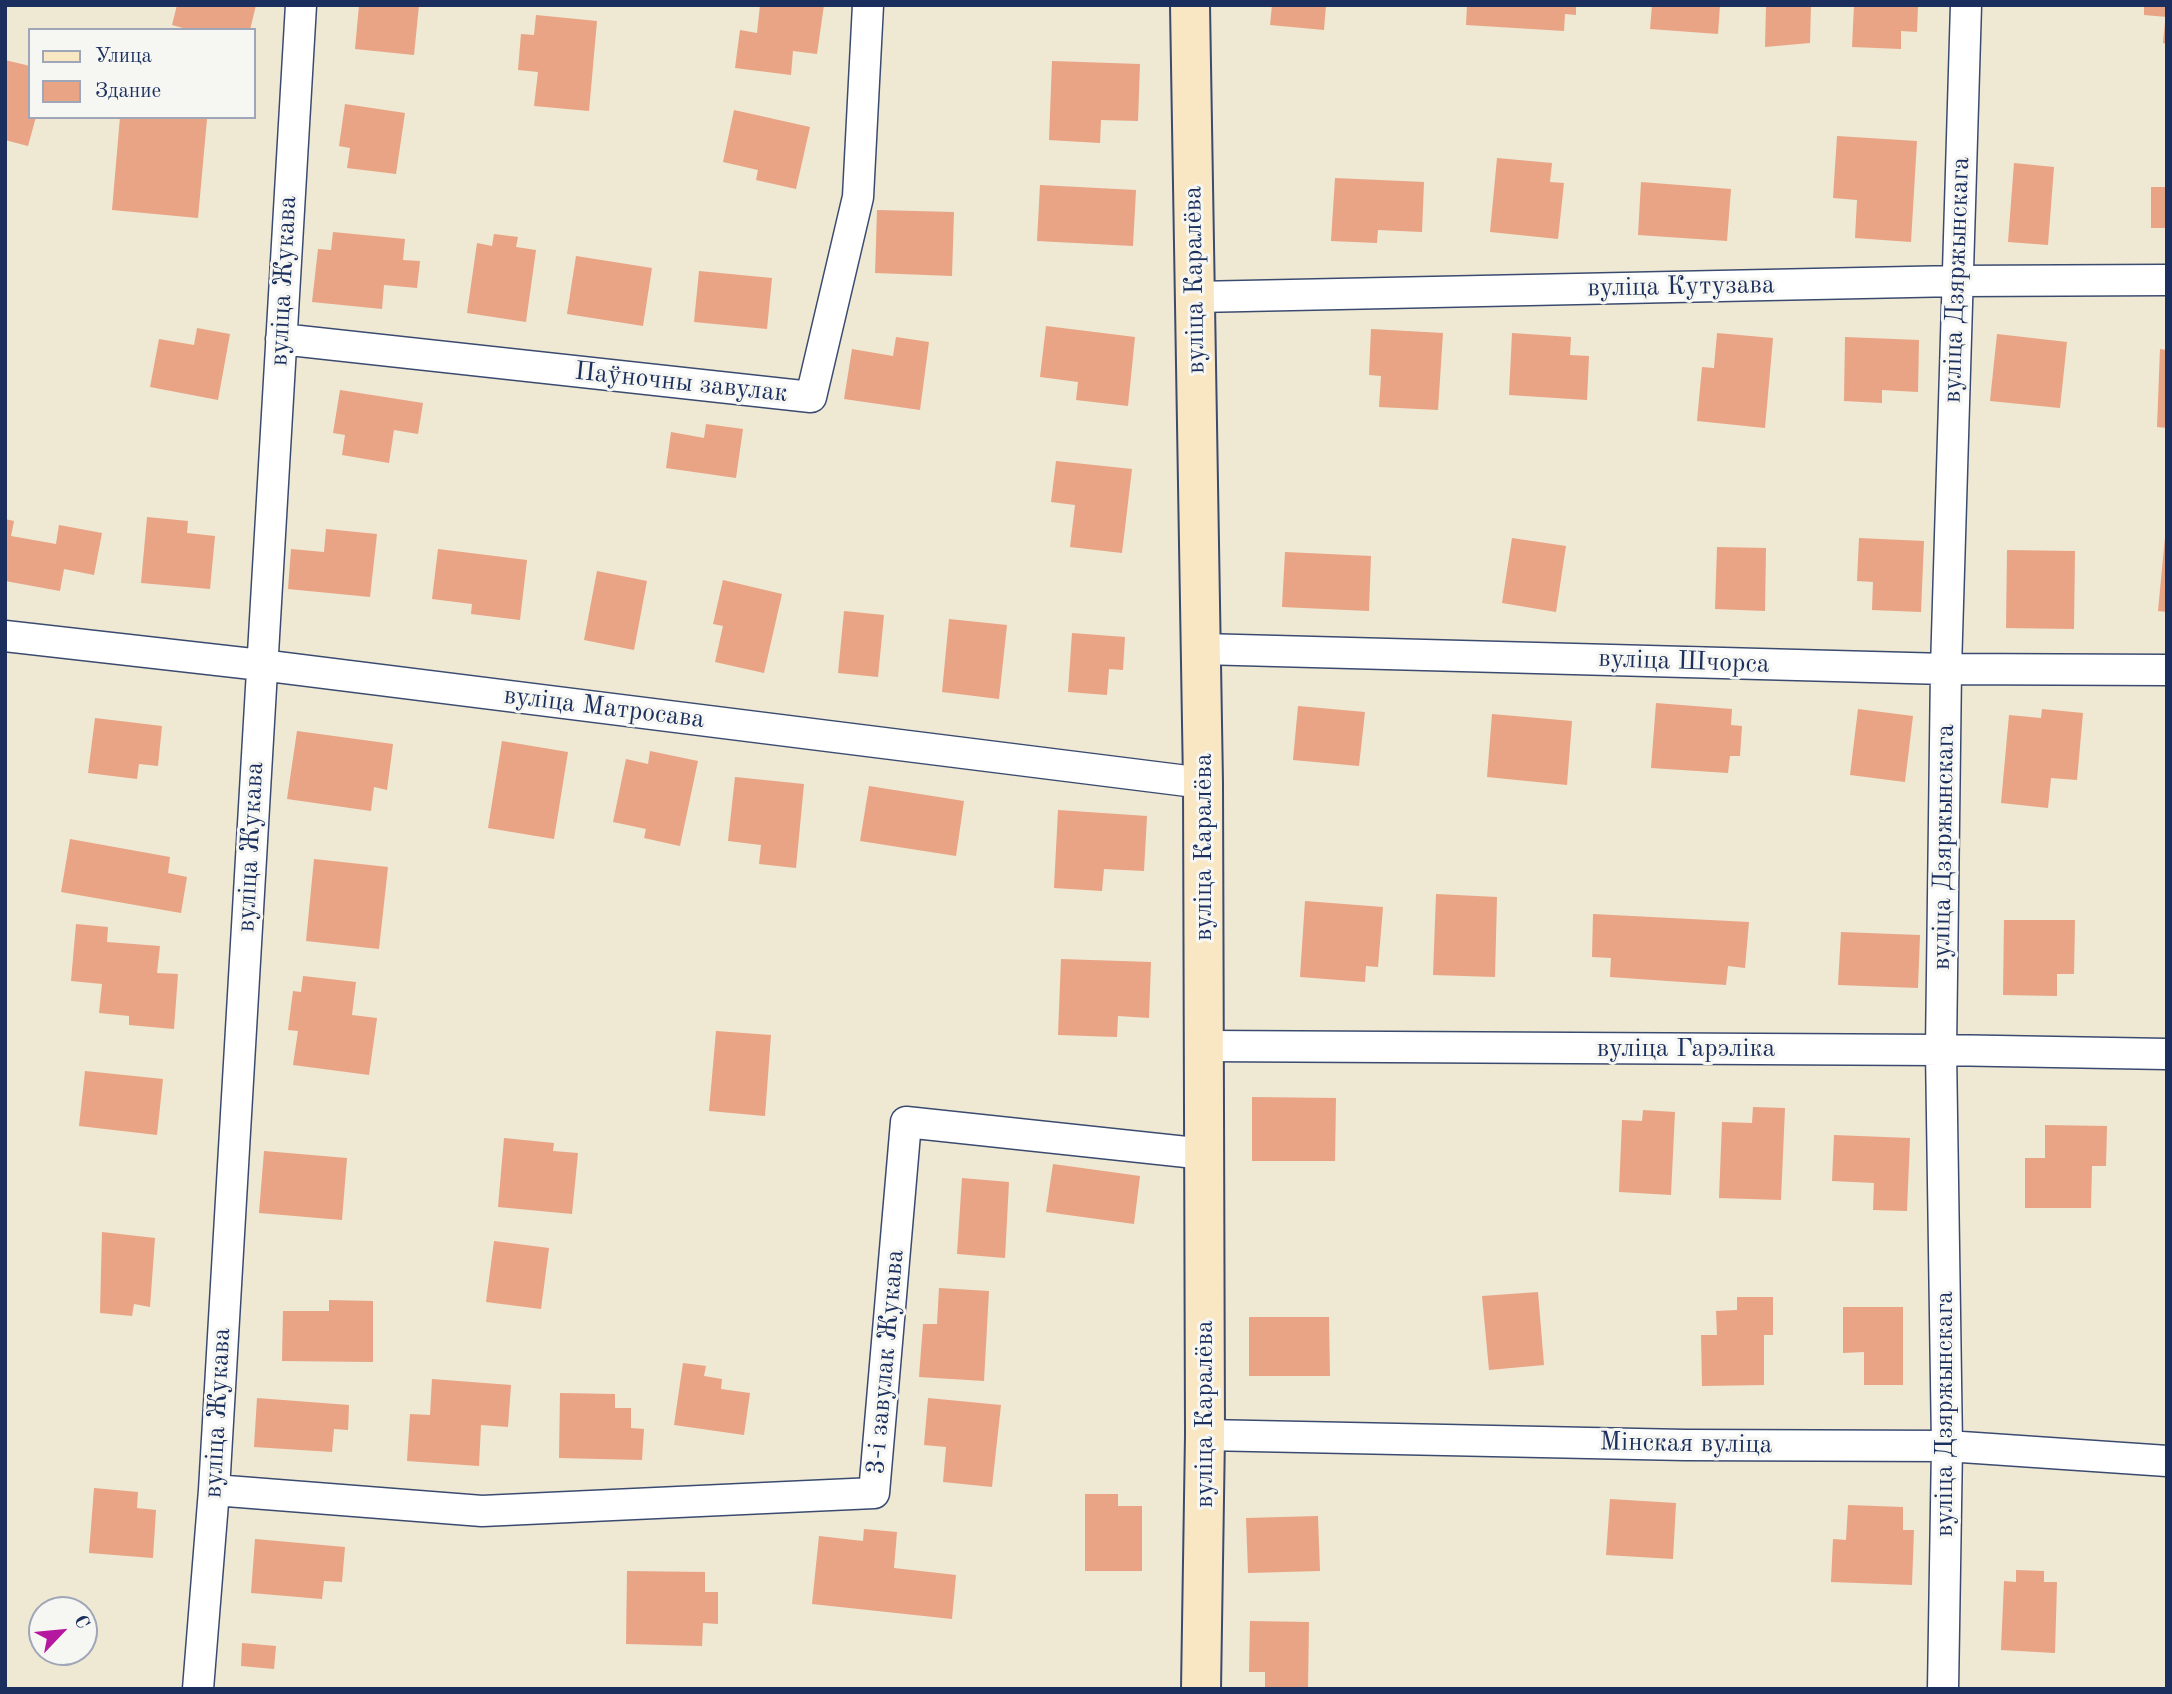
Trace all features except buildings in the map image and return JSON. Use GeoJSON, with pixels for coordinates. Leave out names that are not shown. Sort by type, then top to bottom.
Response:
{"type":"FeatureCollection","features":[{"type":"Feature","properties":{"kind":"street","name":"вуліца Жукава"},"geometry":{"type":"LineString","coordinates":[[198,1689],[214,1490],[301,5]]}},
{"type":"Feature","properties":{"kind":"street","name":"Паўночны завулак"},"geometry":{"type":"LineString","coordinates":[[281,339],[811,397],[858,197],[868,5]]}},
{"type":"Feature","properties":{"kind":"street","name":"вуліца Каралёва"},"geometry":{"type":"LineString","coordinates":[[1191,5],[1205,1046],[1205,1435],[1201,1689]]}},
{"type":"Feature","properties":{"kind":"street","name":"вуліца Дзяржынскага"},"geometry":{"type":"LineString","coordinates":[[1943,1689],[1947,1446],[1941,1050],[1946,669],[1966,5]]}},
{"type":"Feature","properties":{"kind":"street","name":"вуліца Кутузава"},"geometry":{"type":"LineString","coordinates":[[1196,298],[1957,281],[2167,280]]}},
{"type":"Feature","properties":{"kind":"street","name":"вуліца Матросава"},"geometry":{"type":"LineString","coordinates":[[5,636],[261,665],[1203,783]]}},
{"type":"Feature","properties":{"kind":"street","name":"вуліца Шчорса"},"geometry":{"type":"LineString","coordinates":[[1201,649],[1946,669],[2167,670]]}},
{"type":"Feature","properties":{"kind":"street","name":"вуліца Гарэліка"},"geometry":{"type":"LineString","coordinates":[[1205,1046],[1941,1050],[2167,1054]]}},
{"type":"Feature","properties":{"kind":"street","name":"3-і завулак Жукава"},"geometry":{"type":"LineString","coordinates":[[214,1490],[482,1511],[874,1493],[906,1122],[1205,1154]]}},
{"type":"Feature","properties":{"kind":"street","name":"Мінская вуліца"},"geometry":{"type":"LineString","coordinates":[[1205,1435],[1685,1445],[1947,1446],[2167,1461]]}}]}
